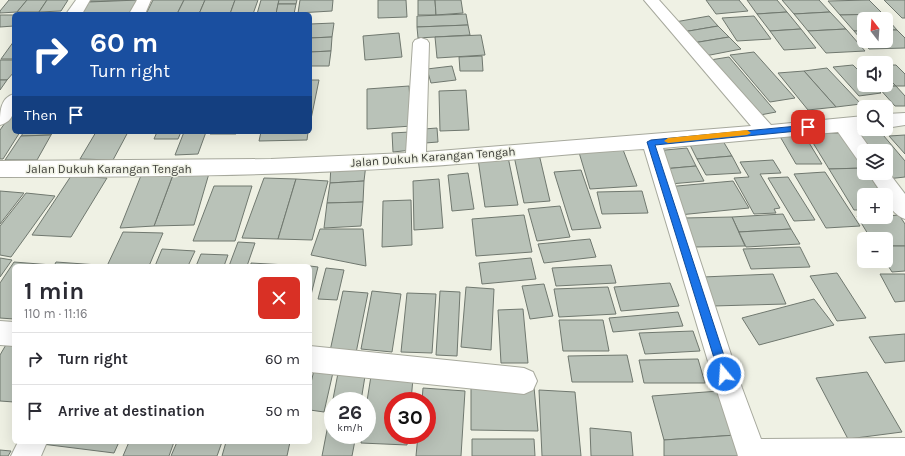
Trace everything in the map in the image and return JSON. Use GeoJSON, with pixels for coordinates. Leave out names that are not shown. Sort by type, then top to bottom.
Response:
{"type":"FeatureCollection","features":[{"type":"Feature","properties":{"kind":"street"},"geometry":{"type":"LineString","coordinates":[[75,12],[83,0]]}},
{"type":"Feature","properties":{"kind":"street"},"geometry":{"type":"LineString","coordinates":[[138,12],[144,0]]}},
{"type":"Feature","properties":{"kind":"street"},"geometry":{"type":"LineString","coordinates":[[652,0],[766,131]]}},
{"type":"Feature","properties":{"kind":"street"},"geometry":{"type":"LineString","coordinates":[[416,160],[421,43]]}},
{"type":"Feature","properties":{"kind":"street"},"geometry":{"type":"LineString","coordinates":[[0,119],[12,103]]}},
{"type":"Feature","properties":{"kind":"street"},"geometry":{"type":"LineString","coordinates":[[893,120],[905,119]]}},
{"type":"Feature","properties":{"kind":"street","name":"Jalan Dukuh Karangan Tengah"},"geometry":{"type":"LineString","coordinates":[[0,169],[138,170],[263,167],[416,160],[589,145],[651,142],[857,123]]}},
{"type":"Feature","properties":{"kind":"street"},"geometry":{"type":"LineString","coordinates":[[843,124],[857,144]]}},
{"type":"Feature","properties":{"kind":"street"},"geometry":{"type":"LineString","coordinates":[[651,142],[729,388],[752,455],[905,452]]}},
{"type":"Feature","properties":{"kind":"street"},"geometry":{"type":"LineString","coordinates":[[883,180],[905,210]]}},
{"type":"Feature","properties":{"kind":"street"},"geometry":{"type":"LineString","coordinates":[[0,333],[12,334]]}},
{"type":"Feature","properties":{"kind":"street"},"geometry":{"type":"LineString","coordinates":[[312,359],[524,381]]}},
{"type":"Feature","properties":{"kind":"street"},"geometry":{"type":"LineString","coordinates":[[26,456],[32,444]]}},
{"type":"Feature","properties":{"kind":"building"},"geometry":{"type":"Polygon","coordinates":[[[9,0],[27,0],[17,12],[0,13],[9,0]]]}},
{"type":"Feature","properties":{"kind":"building"},"geometry":{"type":"Polygon","coordinates":[[[27,0],[47,0],[39,12],[17,12],[27,0]]]}},
{"type":"Feature","properties":{"kind":"building"},"geometry":{"type":"Polygon","coordinates":[[[47,0],[68,0],[61,11],[39,12],[47,0]]]}},
{"type":"Feature","properties":{"kind":"building"},"geometry":{"type":"Polygon","coordinates":[[[89,0],[139,0],[88,2],[89,0]]]}},
{"type":"Feature","properties":{"kind":"building"},"geometry":{"type":"Polygon","coordinates":[[[139,0],[133,12],[81,12],[88,2],[139,0]]]}},
{"type":"Feature","properties":{"kind":"building"},"geometry":{"type":"Polygon","coordinates":[[[153,0],[184,0],[178,12],[147,12],[153,0]]]}},
{"type":"Feature","properties":{"kind":"building"},"geometry":{"type":"Polygon","coordinates":[[[184,0],[205,0],[200,12],[178,12],[184,0]]]}},
{"type":"Feature","properties":{"kind":"building"},"geometry":{"type":"Polygon","coordinates":[[[205,0],[235,0],[231,12],[200,12],[205,0]]]}},
{"type":"Feature","properties":{"kind":"building"},"geometry":{"type":"Polygon","coordinates":[[[235,0],[258,0],[254,12],[231,12],[235,0]]]}},
{"type":"Feature","properties":{"kind":"building"},"geometry":{"type":"Polygon","coordinates":[[[261,0],[279,0],[276,12],[258,12],[261,0]]]}},
{"type":"Feature","properties":{"kind":"building"},"geometry":{"type":"Polygon","coordinates":[[[279,0],[297,0],[296,4],[278,4],[279,0]]]}},
{"type":"Feature","properties":{"kind":"building"},"geometry":{"type":"Polygon","coordinates":[[[300,0],[333,0],[332,11],[298,12],[300,0]]]}},
{"type":"Feature","properties":{"kind":"building"},"geometry":{"type":"Polygon","coordinates":[[[378,0],[406,0],[407,17],[378,18],[378,0]]]}},
{"type":"Feature","properties":{"kind":"building"},"geometry":{"type":"Polygon","coordinates":[[[418,0],[435,0],[436,15],[418,15],[418,0]]]}},
{"type":"Feature","properties":{"kind":"building"},"geometry":{"type":"Polygon","coordinates":[[[435,0],[461,0],[463,13],[436,15],[435,0]]]}},
{"type":"Feature","properties":{"kind":"building"},"geometry":{"type":"Polygon","coordinates":[[[706,0],[739,0],[748,11],[716,14],[706,0]]]}},
{"type":"Feature","properties":{"kind":"building"},"geometry":{"type":"Polygon","coordinates":[[[747,0],[777,0],[787,12],[757,14],[747,0]]]}},
{"type":"Feature","properties":{"kind":"building"},"geometry":{"type":"Polygon","coordinates":[[[782,0],[819,0],[830,12],[794,14],[782,0]]]}},
{"type":"Feature","properties":{"kind":"building"},"geometry":{"type":"Polygon","coordinates":[[[869,0],[881,12],[857,12],[857,15],[840,15],[828,1],[869,0]]]}},
{"type":"Feature","properties":{"kind":"building"},"geometry":{"type":"Polygon","coordinates":[[[884,0],[905,0],[905,18],[902,18],[884,0]]]}},
{"type":"Feature","properties":{"kind":"building"},"geometry":{"type":"Polygon","coordinates":[[[278,4],[296,4],[294,12],[276,12],[278,4]]]}},
{"type":"Feature","properties":{"kind":"building"},"geometry":{"type":"Polygon","coordinates":[[[787,12],[801,29],[770,31],[757,14],[787,12]]]}},
{"type":"Feature","properties":{"kind":"building"},"geometry":{"type":"Polygon","coordinates":[[[830,12],[846,29],[808,31],[794,14],[830,12]]]}},
{"type":"Feature","properties":{"kind":"building"},"geometry":{"type":"Polygon","coordinates":[[[466,14],[468,25],[417,27],[417,16],[466,14]]]}},
{"type":"Feature","properties":{"kind":"building"},"geometry":{"type":"Polygon","coordinates":[[[0,15],[12,15],[12,26],[0,27],[0,15]]]}},
{"type":"Feature","properties":{"kind":"building"},"geometry":{"type":"Polygon","coordinates":[[[840,15],[857,15],[857,31],[854,31],[840,15]]]}},
{"type":"Feature","properties":{"kind":"building"},"geometry":{"type":"Polygon","coordinates":[[[709,16],[718,26],[683,32],[675,22],[709,16]]]}},
{"type":"Feature","properties":{"kind":"building"},"geometry":{"type":"Polygon","coordinates":[[[754,16],[771,39],[737,41],[722,18],[754,16]]]}},
{"type":"Feature","properties":{"kind":"building"},"geometry":{"type":"Polygon","coordinates":[[[334,23],[332,37],[312,38],[312,24],[334,23]]]}},
{"type":"Feature","properties":{"kind":"building"},"geometry":{"type":"Polygon","coordinates":[[[468,25],[470,35],[418,38],[417,27],[468,25]]]}},
{"type":"Feature","properties":{"kind":"building"},"geometry":{"type":"Polygon","coordinates":[[[718,26],[729,37],[693,43],[683,32],[718,26]]]}},
{"type":"Feature","properties":{"kind":"building"},"geometry":{"type":"Polygon","coordinates":[[[801,29],[816,48],[784,50],[770,31],[801,29]]]}},
{"type":"Feature","properties":{"kind":"building"},"geometry":{"type":"Polygon","coordinates":[[[846,29],[857,42],[857,48],[862,48],[865,51],[826,53],[808,31],[846,29]]]}},
{"type":"Feature","properties":{"kind":"building"},"geometry":{"type":"Polygon","coordinates":[[[893,30],[897,30],[905,38],[905,48],[869,49],[868,48],[893,48],[893,30]]]}},
{"type":"Feature","properties":{"kind":"building"},"geometry":{"type":"Polygon","coordinates":[[[399,33],[402,57],[365,60],[363,36],[399,33]]]}},
{"type":"Feature","properties":{"kind":"building"},"geometry":{"type":"Polygon","coordinates":[[[481,35],[485,55],[437,58],[435,37],[481,35]]]}},
{"type":"Feature","properties":{"kind":"building"},"geometry":{"type":"Polygon","coordinates":[[[332,37],[331,51],[312,52],[312,38],[332,37]]]}},
{"type":"Feature","properties":{"kind":"building"},"geometry":{"type":"Polygon","coordinates":[[[729,37],[741,49],[705,56],[693,43],[729,37]]]}},
{"type":"Feature","properties":{"kind":"building"},"geometry":{"type":"Polygon","coordinates":[[[12,44],[12,59],[1,59],[12,44]]]}},
{"type":"Feature","properties":{"kind":"building"},"geometry":{"type":"Polygon","coordinates":[[[331,51],[329,66],[312,66],[312,52],[331,51]]]}},
{"type":"Feature","properties":{"kind":"building"},"geometry":{"type":"Polygon","coordinates":[[[754,52],[795,98],[770,102],[730,55],[754,52]]]}},
{"type":"Feature","properties":{"kind":"building"},"geometry":{"type":"Polygon","coordinates":[[[482,56],[483,71],[460,71],[459,57],[482,56]]]}},
{"type":"Feature","properties":{"kind":"building"},"geometry":{"type":"Polygon","coordinates":[[[729,57],[776,112],[755,116],[710,60],[729,57]]]}},
{"type":"Feature","properties":{"kind":"building"},"geometry":{"type":"Polygon","coordinates":[[[0,60],[12,60],[12,74],[7,80],[0,80],[0,60]]]}},
{"type":"Feature","properties":{"kind":"building"},"geometry":{"type":"Polygon","coordinates":[[[853,65],[857,69],[857,92],[881,93],[859,96],[833,67],[853,65]]]}},
{"type":"Feature","properties":{"kind":"building"},"geometry":{"type":"Polygon","coordinates":[[[893,65],[896,65],[905,74],[905,86],[896,86],[893,83],[893,65]]]}},
{"type":"Feature","properties":{"kind":"building"},"geometry":{"type":"Polygon","coordinates":[[[452,66],[456,80],[431,83],[427,69],[452,66]]]}},
{"type":"Feature","properties":{"kind":"building"},"geometry":{"type":"Polygon","coordinates":[[[827,68],[857,100],[857,104],[836,107],[804,71],[827,68]]]}},
{"type":"Feature","properties":{"kind":"building"},"geometry":{"type":"Polygon","coordinates":[[[804,71],[836,107],[808,110],[778,73],[804,71]]]}},
{"type":"Feature","properties":{"kind":"building"},"geometry":{"type":"Polygon","coordinates":[[[0,80],[7,80],[0,90],[0,80]]]}},
{"type":"Feature","properties":{"kind":"building"},"geometry":{"type":"Polygon","coordinates":[[[312,80],[319,80],[312,114],[312,80]]]}},
{"type":"Feature","properties":{"kind":"building"},"geometry":{"type":"Polygon","coordinates":[[[409,86],[412,126],[367,129],[367,89],[409,86]]]}},
{"type":"Feature","properties":{"kind":"building"},"geometry":{"type":"Polygon","coordinates":[[[893,86],[896,86],[905,96],[905,106],[895,106],[893,100],[890,100],[882,92],[893,92],[893,86]]]}},
{"type":"Feature","properties":{"kind":"building"},"geometry":{"type":"Polygon","coordinates":[[[466,90],[469,130],[440,131],[439,91],[466,90]]]}},
{"type":"Feature","properties":{"kind":"building"},"geometry":{"type":"Polygon","coordinates":[[[12,113],[12,134],[19,134],[3,159],[0,159],[0,130],[12,113]]]}},
{"type":"Feature","properties":{"kind":"building"},"geometry":{"type":"Polygon","coordinates":[[[437,128],[438,142],[425,143],[424,129],[437,128]]]}},
{"type":"Feature","properties":{"kind":"building"},"geometry":{"type":"Polygon","coordinates":[[[849,130],[857,130],[857,136],[884,136],[891,144],[860,144],[849,130]]]}},
{"type":"Feature","properties":{"kind":"building"},"geometry":{"type":"Polygon","coordinates":[[[410,132],[412,150],[393,152],[392,133],[410,132]]]}},
{"type":"Feature","properties":{"kind":"building"},"geometry":{"type":"Polygon","coordinates":[[[778,133],[803,133],[822,164],[796,164],[778,133]]]}},
{"type":"Feature","properties":{"kind":"building"},"geometry":{"type":"Polygon","coordinates":[[[807,133],[841,133],[857,157],[857,168],[829,169],[807,133]]]}},
{"type":"Feature","properties":{"kind":"building"},"geometry":{"type":"Polygon","coordinates":[[[22,134],[52,134],[51,135],[21,136],[22,134]]]}},
{"type":"Feature","properties":{"kind":"building"},"geometry":{"type":"Polygon","coordinates":[[[95,134],[127,134],[113,160],[80,159],[95,134]]]}},
{"type":"Feature","properties":{"kind":"building"},"geometry":{"type":"Polygon","coordinates":[[[156,134],[180,134],[178,139],[154,139],[156,134]]]}},
{"type":"Feature","properties":{"kind":"building"},"geometry":{"type":"Polygon","coordinates":[[[183,134],[205,134],[198,154],[175,155],[183,134]]]}},
{"type":"Feature","properties":{"kind":"building"},"geometry":{"type":"Polygon","coordinates":[[[261,134],[308,134],[307,140],[259,141],[261,134]]]}},
{"type":"Feature","properties":{"kind":"building"},"geometry":{"type":"Polygon","coordinates":[[[51,135],[37,160],[5,160],[21,136],[51,135]]]}},
{"type":"Feature","properties":{"kind":"building"},"geometry":{"type":"Polygon","coordinates":[[[905,135],[905,154],[889,136],[905,135]]]}},
{"type":"Feature","properties":{"kind":"building"},"geometry":{"type":"Polygon","coordinates":[[[723,141],[732,156],[697,159],[689,143],[723,141]]]}},
{"type":"Feature","properties":{"kind":"building"},"geometry":{"type":"Polygon","coordinates":[[[622,147],[637,186],[590,189],[578,149],[622,147]]]}},
{"type":"Feature","properties":{"kind":"building"},"geometry":{"type":"Polygon","coordinates":[[[893,147],[905,161],[905,177],[893,178],[893,147]]]}},
{"type":"Feature","properties":{"kind":"building"},"geometry":{"type":"Polygon","coordinates":[[[687,148],[696,166],[663,169],[655,151],[687,148]]]}},
{"type":"Feature","properties":{"kind":"building"},"geometry":{"type":"Polygon","coordinates":[[[539,154],[550,201],[524,203],[514,156],[539,154]]]}},
{"type":"Feature","properties":{"kind":"building"},"geometry":{"type":"Polygon","coordinates":[[[732,156],[741,173],[706,175],[697,159],[732,156]]]}},
{"type":"Feature","properties":{"kind":"building"},"geometry":{"type":"Polygon","coordinates":[[[508,157],[518,205],[485,207],[478,159],[508,157]]]}},
{"type":"Feature","properties":{"kind":"building"},"geometry":{"type":"Polygon","coordinates":[[[773,160],[781,173],[760,174],[780,208],[774,209],[776,213],[754,214],[734,178],[749,177],[740,162],[773,160]]]}},
{"type":"Feature","properties":{"kind":"building"},"geometry":{"type":"Polygon","coordinates":[[[366,164],[364,181],[330,183],[331,165],[366,164]]]}},
{"type":"Feature","properties":{"kind":"building"},"geometry":{"type":"Polygon","coordinates":[[[696,166],[704,181],[670,184],[663,169],[696,166]]]}},
{"type":"Feature","properties":{"kind":"building"},"geometry":{"type":"Polygon","coordinates":[[[857,168],[857,180],[872,180],[878,188],[857,188],[857,210],[854,210],[829,169],[857,168]]]}},
{"type":"Feature","properties":{"kind":"building"},"geometry":{"type":"Polygon","coordinates":[[[210,170],[194,225],[154,226],[174,172],[210,170]]]}},
{"type":"Feature","properties":{"kind":"building"},"geometry":{"type":"Polygon","coordinates":[[[581,170],[601,228],[572,230],[554,172],[581,170]]]}},
{"type":"Feature","properties":{"kind":"building"},"geometry":{"type":"Polygon","coordinates":[[[174,172],[154,226],[120,228],[142,173],[174,172]]]}},
{"type":"Feature","properties":{"kind":"building"},"geometry":{"type":"Polygon","coordinates":[[[825,172],[857,221],[857,224],[860,226],[826,228],[794,174],[825,172]]]}},
{"type":"Feature","properties":{"kind":"building"},"geometry":{"type":"Polygon","coordinates":[[[468,173],[474,209],[452,211],[448,175],[468,173]]]}},
{"type":"Feature","properties":{"kind":"building"},"geometry":{"type":"Polygon","coordinates":[[[71,176],[107,178],[71,237],[32,235],[71,176]]]}},
{"type":"Feature","properties":{"kind":"building"},"geometry":{"type":"Polygon","coordinates":[[[788,177],[815,220],[794,221],[768,178],[788,177]]]}},
{"type":"Feature","properties":{"kind":"building"},"geometry":{"type":"Polygon","coordinates":[[[264,178],[296,179],[278,239],[242,238],[264,178]]]}},
{"type":"Feature","properties":{"kind":"building"},"geometry":{"type":"Polygon","coordinates":[[[296,179],[328,181],[312,240],[278,239],[296,179]]]}},
{"type":"Feature","properties":{"kind":"building"},"geometry":{"type":"Polygon","coordinates":[[[439,179],[443,228],[414,230],[413,181],[439,179]]]}},
{"type":"Feature","properties":{"kind":"building"},"geometry":{"type":"Polygon","coordinates":[[[364,181],[363,202],[327,203],[330,183],[364,181]]]}},
{"type":"Feature","properties":{"kind":"building"},"geometry":{"type":"Polygon","coordinates":[[[733,181],[749,208],[679,215],[666,187],[733,181]]]}},
{"type":"Feature","properties":{"kind":"building"},"geometry":{"type":"Polygon","coordinates":[[[214,186],[252,186],[235,241],[193,241],[214,186]]]}},
{"type":"Feature","properties":{"kind":"building"},"geometry":{"type":"Polygon","coordinates":[[[0,191],[24,193],[0,224],[0,191]]]}},
{"type":"Feature","properties":{"kind":"building"},"geometry":{"type":"Polygon","coordinates":[[[642,191],[648,213],[602,214],[597,192],[642,191]]]}},
{"type":"Feature","properties":{"kind":"building"},"geometry":{"type":"Polygon","coordinates":[[[26,193],[55,196],[11,257],[0,255],[0,226],[26,193]]]}},
{"type":"Feature","properties":{"kind":"building"},"geometry":{"type":"Polygon","coordinates":[[[411,200],[412,245],[382,247],[383,201],[411,200]]]}},
{"type":"Feature","properties":{"kind":"building"},"geometry":{"type":"Polygon","coordinates":[[[363,202],[361,226],[324,228],[327,203],[363,202]]]}},
{"type":"Feature","properties":{"kind":"building"},"geometry":{"type":"Polygon","coordinates":[[[560,206],[570,237],[537,241],[528,209],[560,206]]]}},
{"type":"Feature","properties":{"kind":"building"},"geometry":{"type":"Polygon","coordinates":[[[783,214],[791,229],[739,232],[732,217],[783,214]]]}},
{"type":"Feature","properties":{"kind":"building"},"geometry":{"type":"Polygon","coordinates":[[[524,215],[532,252],[476,256],[472,219],[524,215]]]}},
{"type":"Feature","properties":{"kind":"building"},"geometry":{"type":"Polygon","coordinates":[[[893,215],[899,215],[905,224],[905,246],[893,246],[893,232],[867,232],[862,224],[893,224],[893,215]]]}},
{"type":"Feature","properties":{"kind":"building"},"geometry":{"type":"Polygon","coordinates":[[[732,217],[745,246],[695,247],[684,218],[732,217]]]}},
{"type":"Feature","properties":{"kind":"building"},"geometry":{"type":"Polygon","coordinates":[[[320,229],[363,229],[366,266],[311,255],[320,229]]]}},
{"type":"Feature","properties":{"kind":"building"},"geometry":{"type":"Polygon","coordinates":[[[791,229],[800,244],[746,247],[739,232],[791,229]]]}},
{"type":"Feature","properties":{"kind":"building"},"geometry":{"type":"Polygon","coordinates":[[[123,232],[163,233],[150,264],[108,264],[123,232]]]}},
{"type":"Feature","properties":{"kind":"building"},"geometry":{"type":"Polygon","coordinates":[[[590,239],[596,257],[544,263],[538,244],[590,239]]]}},
{"type":"Feature","properties":{"kind":"building"},"geometry":{"type":"Polygon","coordinates":[[[238,242],[255,243],[248,264],[230,264],[238,242]]]}},
{"type":"Feature","properties":{"kind":"building"},"geometry":{"type":"Polygon","coordinates":[[[893,246],[905,246],[905,271],[892,272],[889,268],[893,268],[893,246]]]}},
{"type":"Feature","properties":{"kind":"building"},"geometry":{"type":"Polygon","coordinates":[[[800,247],[810,267],[751,269],[743,249],[800,247]]]}},
{"type":"Feature","properties":{"kind":"building"},"geometry":{"type":"Polygon","coordinates":[[[162,249],[195,251],[189,264],[156,264],[162,249]]]}},
{"type":"Feature","properties":{"kind":"building"},"geometry":{"type":"Polygon","coordinates":[[[201,254],[228,255],[225,264],[197,264],[201,254]]]}},
{"type":"Feature","properties":{"kind":"building"},"geometry":{"type":"Polygon","coordinates":[[[0,258],[12,260],[0,277],[0,258]]]}},
{"type":"Feature","properties":{"kind":"building"},"geometry":{"type":"Polygon","coordinates":[[[531,258],[536,279],[482,284],[479,263],[531,258]]]}},
{"type":"Feature","properties":{"kind":"building"},"geometry":{"type":"Polygon","coordinates":[[[14,262],[39,264],[13,264],[14,262]]]}},
{"type":"Feature","properties":{"kind":"building"},"geometry":{"type":"Polygon","coordinates":[[[56,262],[84,264],[55,264],[56,262]]]}},
{"type":"Feature","properties":{"kind":"building"},"geometry":{"type":"Polygon","coordinates":[[[12,265],[12,319],[0,318],[0,283],[12,265]]]}},
{"type":"Feature","properties":{"kind":"building"},"geometry":{"type":"Polygon","coordinates":[[[611,265],[616,283],[556,286],[552,268],[611,265]]]}},
{"type":"Feature","properties":{"kind":"building"},"geometry":{"type":"Polygon","coordinates":[[[312,266],[318,267],[312,291],[312,266]]]}},
{"type":"Feature","properties":{"kind":"building"},"geometry":{"type":"Polygon","coordinates":[[[326,268],[344,270],[337,300],[318,299],[326,268]]]}},
{"type":"Feature","properties":{"kind":"building"},"geometry":{"type":"Polygon","coordinates":[[[837,273],[866,318],[837,321],[810,276],[837,273]]]}},
{"type":"Feature","properties":{"kind":"building"},"geometry":{"type":"Polygon","coordinates":[[[773,274],[786,304],[713,306],[703,277],[773,274]]]}},
{"type":"Feature","properties":{"kind":"building"},"geometry":{"type":"Polygon","coordinates":[[[880,274],[905,274],[905,301],[895,302],[880,274]]]}},
{"type":"Feature","properties":{"kind":"building"},"geometry":{"type":"Polygon","coordinates":[[[670,283],[679,306],[621,311],[614,287],[670,283]]]}},
{"type":"Feature","properties":{"kind":"building"},"geometry":{"type":"Polygon","coordinates":[[[544,284],[553,316],[530,319],[522,286],[544,284]]]}},
{"type":"Feature","properties":{"kind":"building"},"geometry":{"type":"Polygon","coordinates":[[[466,287],[494,289],[491,350],[461,347],[466,287]]]}},
{"type":"Feature","properties":{"kind":"building"},"geometry":{"type":"Polygon","coordinates":[[[608,287],[616,314],[559,317],[554,289],[608,287]]]}},
{"type":"Feature","properties":{"kind":"building"},"geometry":{"type":"Polygon","coordinates":[[[343,291],[368,293],[356,353],[330,351],[343,291]]]}},
{"type":"Feature","properties":{"kind":"building"},"geometry":{"type":"Polygon","coordinates":[[[372,291],[401,294],[392,352],[361,349],[372,291]]]}},
{"type":"Feature","properties":{"kind":"building"},"geometry":{"type":"Polygon","coordinates":[[[440,291],[460,292],[457,356],[436,355],[440,291]]]}},
{"type":"Feature","properties":{"kind":"building"},"geometry":{"type":"Polygon","coordinates":[[[407,293],[436,294],[432,353],[401,352],[407,293]]]}},
{"type":"Feature","properties":{"kind":"building"},"geometry":{"type":"Polygon","coordinates":[[[814,299],[834,325],[759,345],[742,318],[814,299]]]}},
{"type":"Feature","properties":{"kind":"building"},"geometry":{"type":"Polygon","coordinates":[[[523,309],[528,363],[501,363],[498,310],[523,309]]]}},
{"type":"Feature","properties":{"kind":"building"},"geometry":{"type":"Polygon","coordinates":[[[678,312],[683,326],[613,332],[609,318],[678,312]]]}},
{"type":"Feature","properties":{"kind":"building"},"geometry":{"type":"Polygon","coordinates":[[[559,320],[603,320],[609,351],[563,351],[559,320]]]}},
{"type":"Feature","properties":{"kind":"building"},"geometry":{"type":"Polygon","coordinates":[[[693,331],[700,351],[645,354],[639,333],[693,331]]]}},
{"type":"Feature","properties":{"kind":"building"},"geometry":{"type":"Polygon","coordinates":[[[905,334],[905,361],[885,363],[869,337],[905,334]]]}},
{"type":"Feature","properties":{"kind":"building"},"geometry":{"type":"Polygon","coordinates":[[[7,343],[12,343],[12,402],[0,401],[0,355],[7,343]]]}},
{"type":"Feature","properties":{"kind":"building"},"geometry":{"type":"Polygon","coordinates":[[[627,355],[633,382],[572,382],[568,356],[627,355]]]}},
{"type":"Feature","properties":{"kind":"building"},"geometry":{"type":"Polygon","coordinates":[[[698,359],[705,383],[644,383],[639,360],[698,359]]]}},
{"type":"Feature","properties":{"kind":"building"},"geometry":{"type":"Polygon","coordinates":[[[315,366],[334,368],[329,392],[324,392],[324,412],[312,410],[312,379],[315,366]]]}},
{"type":"Feature","properties":{"kind":"building"},"geometry":{"type":"Polygon","coordinates":[[[339,368],[366,370],[362,392],[334,392],[339,368]]]}},
{"type":"Feature","properties":{"kind":"building"},"geometry":{"type":"Polygon","coordinates":[[[867,372],[902,432],[848,439],[816,378],[867,372]]]}},
{"type":"Feature","properties":{"kind":"building"},"geometry":{"type":"Polygon","coordinates":[[[371,376],[413,378],[412,392],[384,392],[384,444],[376,444],[376,392],[368,392],[371,376]]]}},
{"type":"Feature","properties":{"kind":"building"},"geometry":{"type":"Polygon","coordinates":[[[471,385],[534,387],[538,431],[471,430],[471,385]]]}},
{"type":"Feature","properties":{"kind":"building"},"geometry":{"type":"Polygon","coordinates":[[[423,388],[465,391],[461,456],[416,456],[417,444],[436,444],[436,392],[423,392],[423,388]]]}},
{"type":"Feature","properties":{"kind":"building"},"geometry":{"type":"Polygon","coordinates":[[[539,390],[575,392],[581,456],[542,456],[539,390]]]}},
{"type":"Feature","properties":{"kind":"building"},"geometry":{"type":"Polygon","coordinates":[[[719,391],[736,435],[664,440],[652,396],[719,391]]]}},
{"type":"Feature","properties":{"kind":"building"},"geometry":{"type":"Polygon","coordinates":[[[590,428],[631,432],[633,456],[591,456],[590,428]]]}},
{"type":"Feature","properties":{"kind":"building"},"geometry":{"type":"Polygon","coordinates":[[[736,435],[743,456],[664,456],[664,440],[736,435]]]}},
{"type":"Feature","properties":{"kind":"building"},"geometry":{"type":"Polygon","coordinates":[[[472,439],[534,439],[535,456],[472,456],[472,439]]]}},
{"type":"Feature","properties":{"kind":"building"},"geometry":{"type":"Polygon","coordinates":[[[42,444],[118,444],[114,453],[42,444]]]}},
{"type":"Feature","properties":{"kind":"building"},"geometry":{"type":"Polygon","coordinates":[[[128,444],[173,444],[169,456],[123,456],[128,444]]]}},
{"type":"Feature","properties":{"kind":"building"},"geometry":{"type":"Polygon","coordinates":[[[176,444],[221,444],[217,456],[171,456],[176,444]]]}},
{"type":"Feature","properties":{"kind":"building"},"geometry":{"type":"Polygon","coordinates":[[[225,444],[290,444],[287,456],[222,456],[225,444]]]}},
{"type":"Feature","properties":{"kind":"building"},"geometry":{"type":"Polygon","coordinates":[[[324,444],[354,444],[352,456],[322,456],[324,444]]]}},
{"type":"Feature","properties":{"kind":"building"},"geometry":{"type":"Polygon","coordinates":[[[384,444],[407,444],[407,445],[384,444]]]}},
{"type":"Feature","properties":{"kind":"building"},"geometry":{"type":"Polygon","coordinates":[[[0,450],[11,451],[8,456],[0,456],[0,450]]]}},
{"type":"Feature","properties":{"kind":"slow traffic"},"geometry":{"type":"LineString","coordinates":[[668,141],[747,133]]}},
{"type":"Feature","properties":{"kind":"route"},"geometry":{"type":"LineString","coordinates":[[724,374],[651,142],[808,127]]}}]}
